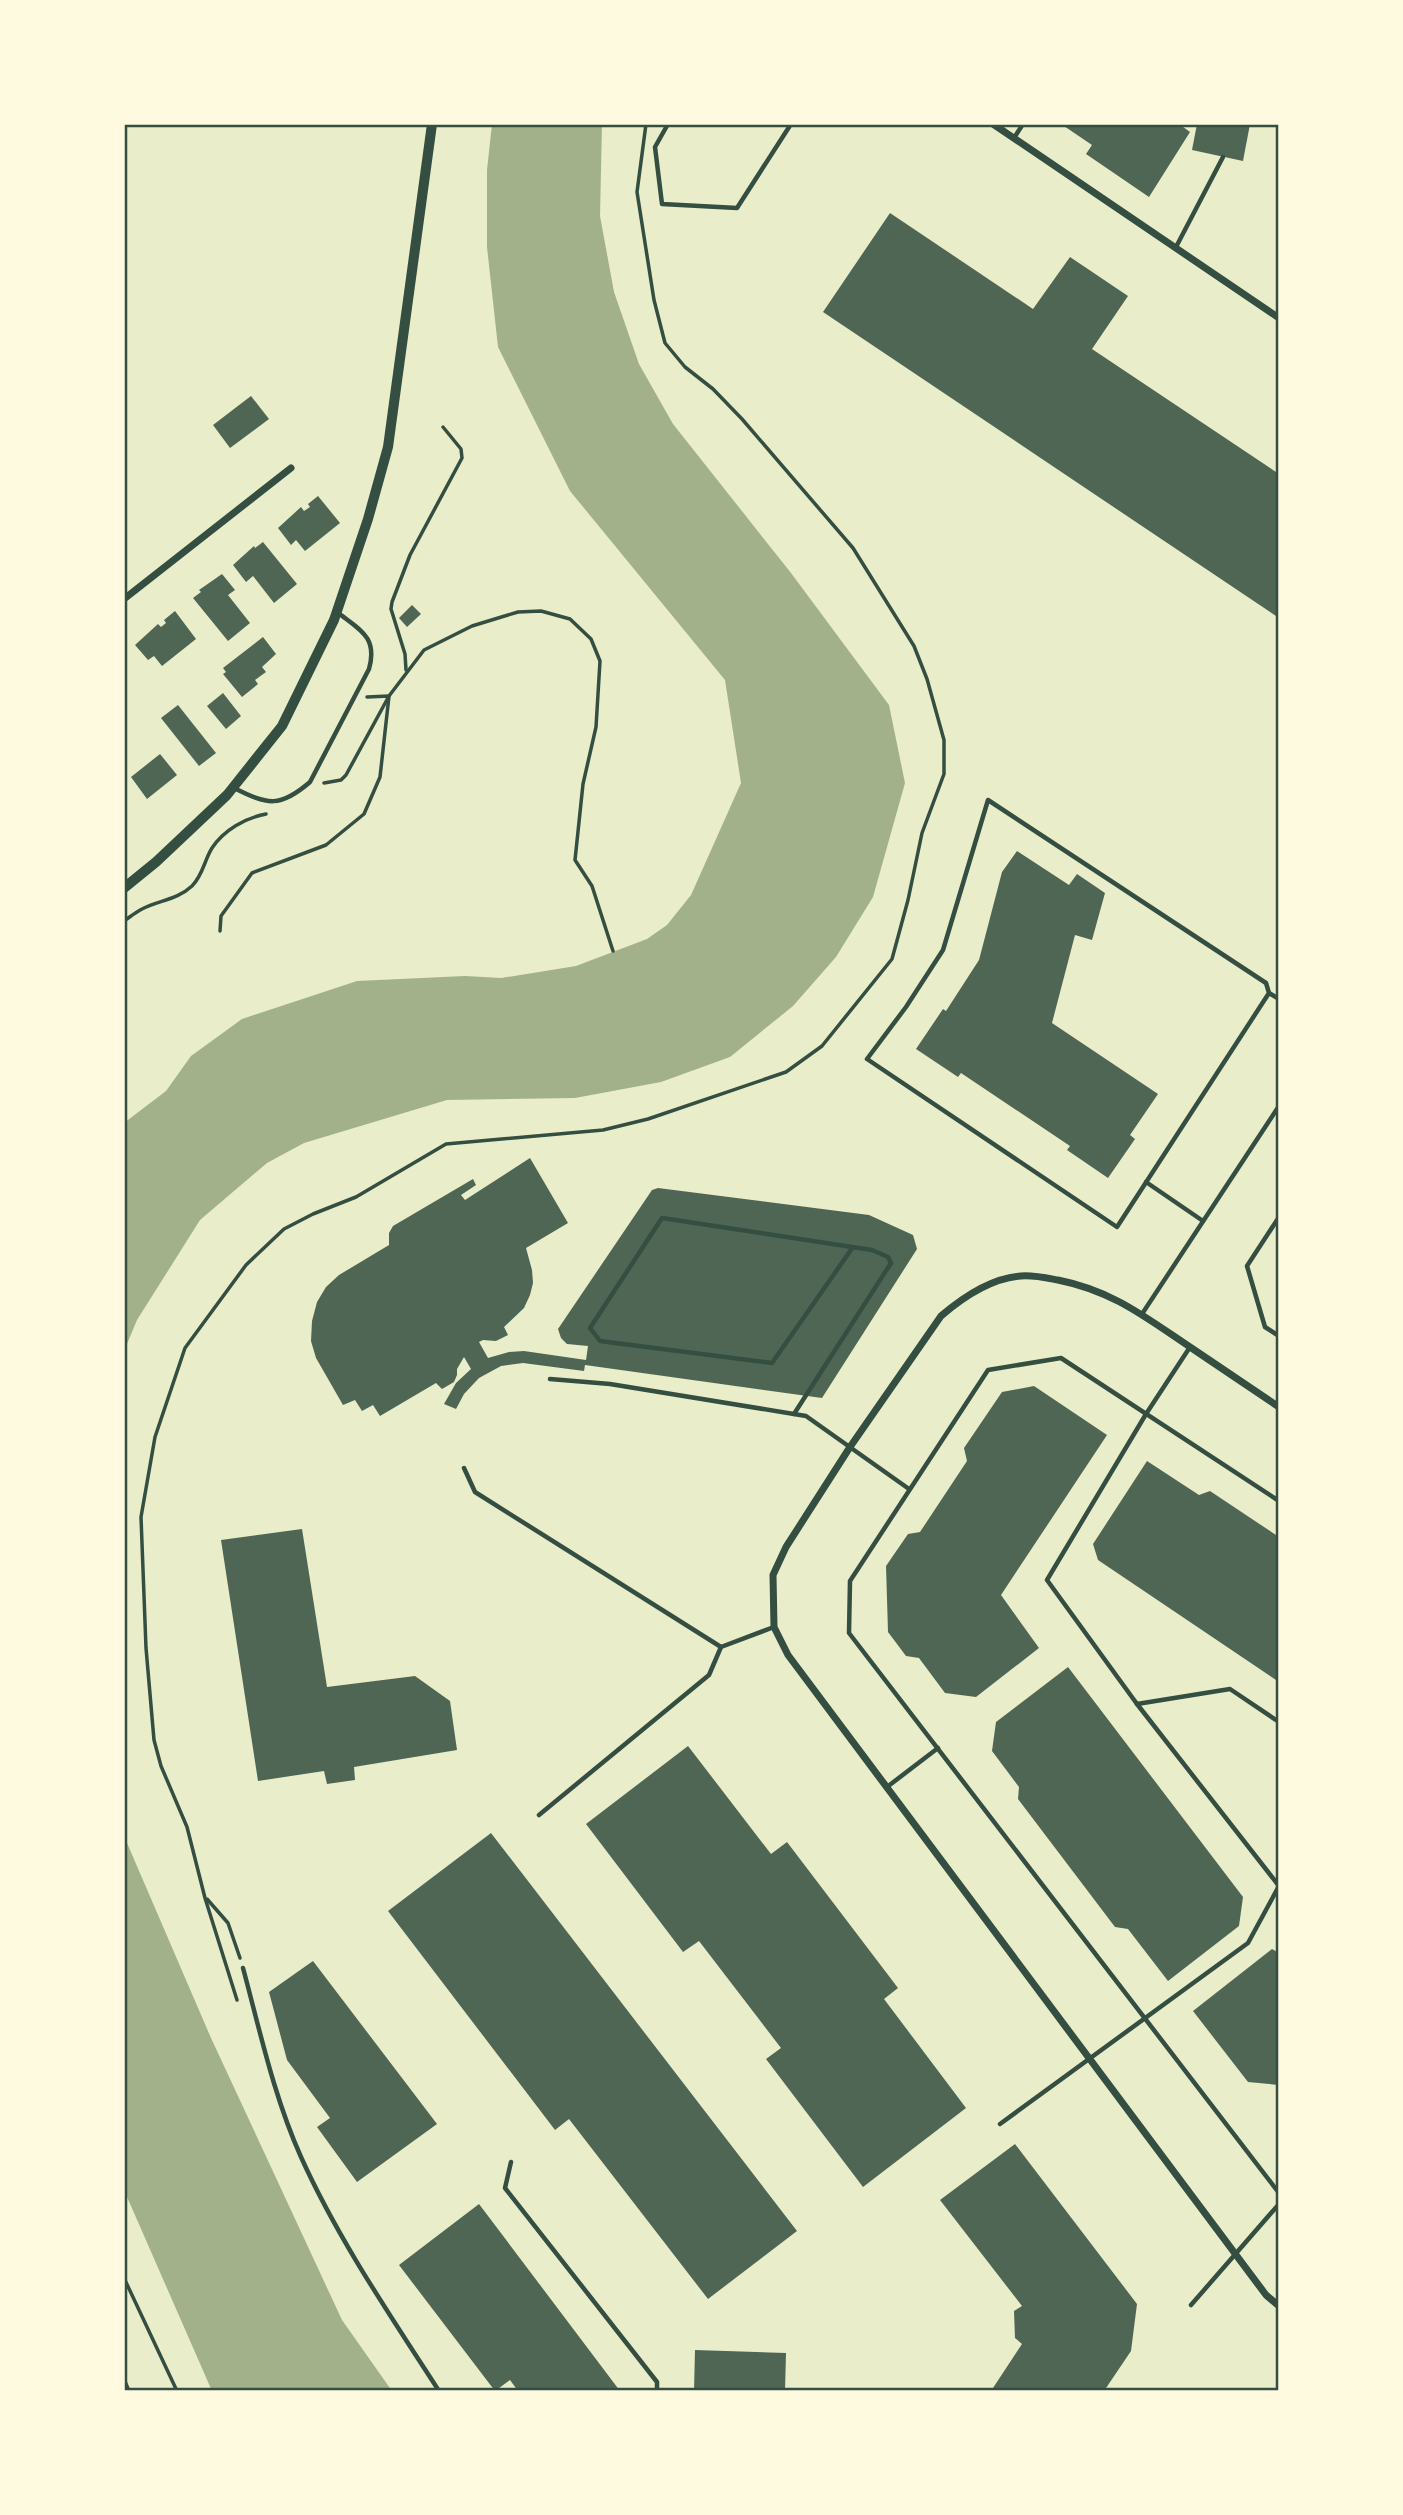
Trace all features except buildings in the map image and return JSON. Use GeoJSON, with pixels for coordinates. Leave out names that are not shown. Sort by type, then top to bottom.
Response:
{"type":"FeatureCollection","features":[{"type":"Feature","properties":{"kind":"street"},"geometry":{"type":"LineString","coordinates":[[124,888],[156,862],[233,788],[282,726],[337,611],[368,519],[388,447],[432,124]]}},
{"type":"Feature","properties":{"kind":"street"},"geometry":{"type":"LineString","coordinates":[[993,124],[1279,318]]}},
{"type":"Feature","properties":{"kind":"street"},"geometry":{"type":"LineString","coordinates":[[124,599],[291,468]]}},
{"type":"Feature","properties":{"kind":"street"},"geometry":{"type":"LineString","coordinates":[[1279,1407],[1127,1304],[1093,1288],[1046,1278],[1021,1276],[978,1291],[954,1304],[941,1316],[850,1447],[786,1547],[773,1575],[774,1627],[788,1655],[1266,2295],[1279,2306]]}},
{"type":"Feature","properties":{"kind":"lane"},"geometry":{"type":"LineString","coordinates":[[667,124],[655,147],[663,204],[737,208],[791,124]]}},
{"type":"Feature","properties":{"kind":"lane"},"geometry":{"type":"LineString","coordinates":[[1014,139],[1023,124]]}},
{"type":"Feature","properties":{"kind":"lane"},"geometry":{"type":"LineString","coordinates":[[1176,248],[1223,157]]}},
{"type":"Feature","properties":{"kind":"lane"},"geometry":{"type":"LineString","coordinates":[[233,788],[257,800],[268,802],[287,799],[310,782],[355,698],[373,656],[369,640],[337,611]]}},
{"type":"Feature","properties":{"kind":"lane"},"geometry":{"type":"LineString","coordinates":[[1269,993],[1117,1227],[867,1059],[906,1007],[943,950],[988,800],[1266,983],[1269,993],[1279,999]]}},
{"type":"Feature","properties":{"kind":"lane"},"geometry":{"type":"LineString","coordinates":[[1142,1314],[1279,1106]]}},
{"type":"Feature","properties":{"kind":"lane"},"geometry":{"type":"LineString","coordinates":[[1146,1182],[1203,1221]]}},
{"type":"Feature","properties":{"kind":"lane"},"geometry":{"type":"LineString","coordinates":[[1279,1217],[1247,1266],[1265,1327],[1279,1336]]}},
{"type":"Feature","properties":{"kind":"lane"},"geometry":{"type":"LineString","coordinates":[[794,1414],[891,1264],[888,1257],[872,1250],[853,1247],[662,1218],[590,1328],[600,1341],[772,1363],[853,1247]]}},
{"type":"Feature","properties":{"kind":"lane"},"geometry":{"type":"LineString","coordinates":[[1000,2124],[1248,1943],[1279,1886],[1137,1704],[1047,1580],[1146,1414],[1190,1348]]}},
{"type":"Feature","properties":{"kind":"lane"},"geometry":{"type":"LineString","coordinates":[[1279,1501],[1061,1358],[988,1370],[850,1581],[849,1633],[1279,2193]]}},
{"type":"Feature","properties":{"kind":"lane"},"geometry":{"type":"LineString","coordinates":[[550,1379],[610,1384],[806,1416],[909,1489]]}},
{"type":"Feature","properties":{"kind":"lane"},"geometry":{"type":"LineString","coordinates":[[464,1468],[475,1492],[721,1647]]}},
{"type":"Feature","properties":{"kind":"lane"},"geometry":{"type":"LineString","coordinates":[[539,1815],[709,1675],[721,1647],[774,1627]]}},
{"type":"Feature","properties":{"kind":"lane"},"geometry":{"type":"LineString","coordinates":[[1137,1704],[1230,1689],[1279,1722]]}},
{"type":"Feature","properties":{"kind":"lane"},"geometry":{"type":"LineString","coordinates":[[887,1787],[938,1748]]}},
{"type":"Feature","properties":{"kind":"lane"},"geometry":{"type":"LineString","coordinates":[[243,1968],[274,2081],[301,2156],[371,2286],[439,2391]]}},
{"type":"Feature","properties":{"kind":"lane"},"geometry":{"type":"LineString","coordinates":[[511,2162],[505,2188],[657,2382],[657,2391]]}},
{"type":"Feature","properties":{"kind":"lane"},"geometry":{"type":"LineString","coordinates":[[1191,2305],[1279,2204]]}},
{"type":"Feature","properties":{"kind":"path"},"geometry":{"type":"LineString","coordinates":[[243,1968],[228,1923],[205,1898],[187,1827],[161,1766],[154,1740],[146,1648],[141,1517],[155,1437],[185,1348],[246,1265],[284,1229],[356,1197],[446,1144],[603,1130],[648,1119],[786,1072],[822,1046],[892,959],[908,901],[922,833],[944,774],[945,756],[939,715],[914,646],[853,548],[742,419],[713,389],[685,367],[665,343],[654,300],[637,192],[646,124]]}},
{"type":"Feature","properties":{"kind":"path"},"geometry":{"type":"LineString","coordinates":[[443,428],[461,449],[461,458],[410,555],[391,603],[405,654],[406,672],[424,650],[471,626],[518,612],[541,611],[570,619],[591,639],[600,662],[596,727],[583,784],[575,860],[592,886],[613,951]]}},
{"type":"Feature","properties":{"kind":"path"},"geometry":{"type":"LineString","coordinates":[[220,931],[221,916],[252,873],[326,845],[363,814],[380,777],[389,696],[355,698]]}},
{"type":"Feature","properties":{"kind":"path"},"geometry":{"type":"LineString","coordinates":[[124,2278],[177,2391]]}},
{"type":"Feature","properties":{"kind":"path"},"geometry":{"type":"LineString","coordinates":[[124,2379],[129,2391]]}},
{"type":"Feature","properties":{"kind":"shaded area"},"geometry":{"type":"Polygon","coordinates":[[[492,124],[602,124],[600,216],[614,292],[639,364],[673,424],[791,573],[889,705],[905,783],[873,897],[836,957],[793,1006],[730,1057],[661,1082],[575,1098],[447,1100],[304,1143],[267,1163],[200,1220],[137,1320],[124,1351],[124,1123],[166,1091],[191,1056],[242,1019],[357,981],[465,976],[501,978],[576,966],[647,939],[667,925],[691,895],[741,783],[725,680],[570,491],[498,347],[487,247],[487,170],[492,124]]]}},
{"type":"Feature","properties":{"kind":"shaded area"},"geometry":{"type":"Polygon","coordinates":[[[124,1836],[211,2038],[342,2320],[392,2391],[212,2391],[124,2190],[124,1836]]]}}]}
